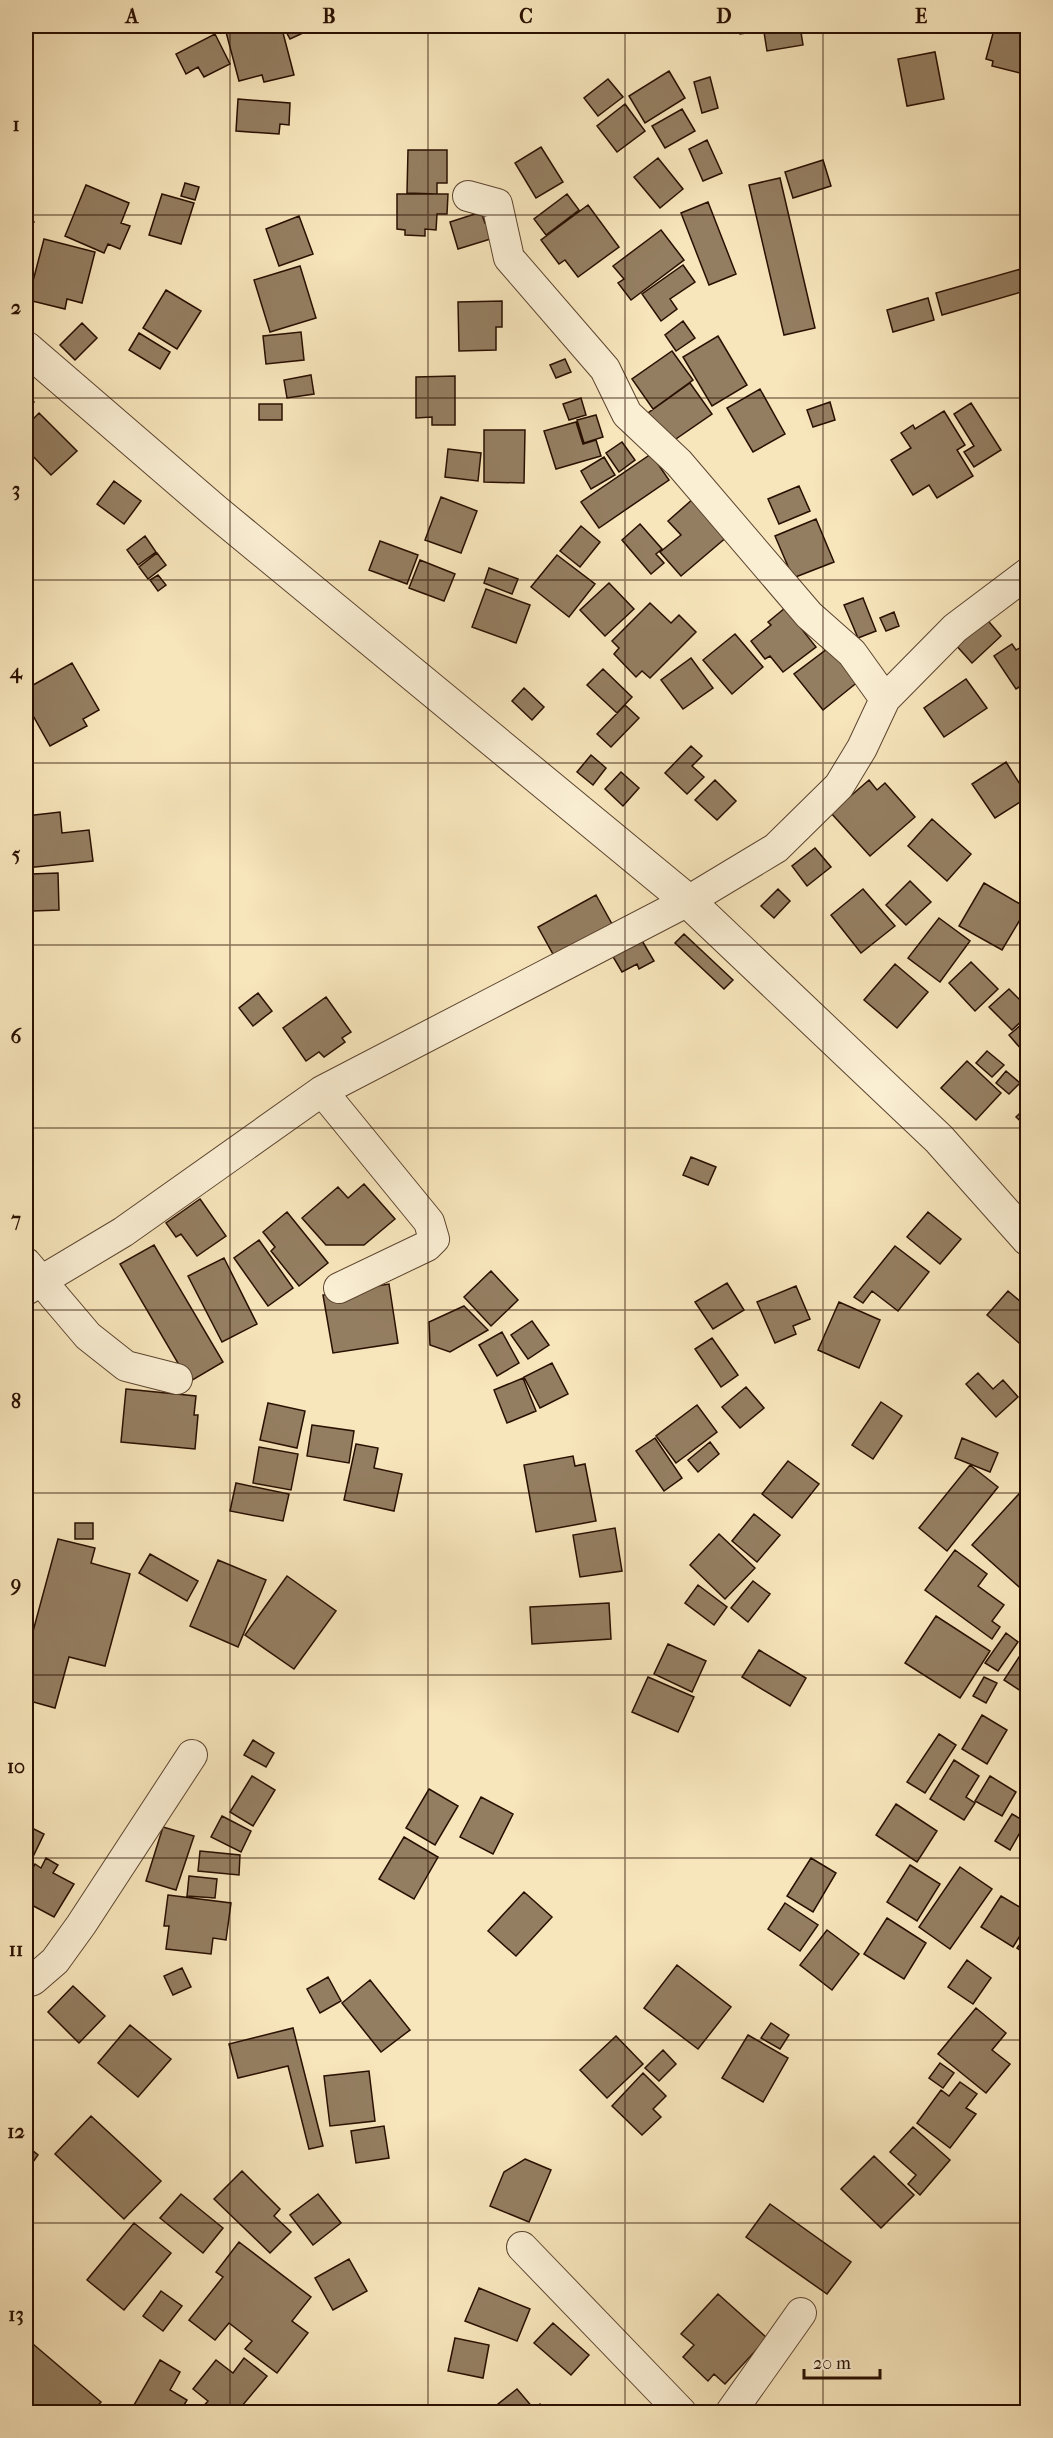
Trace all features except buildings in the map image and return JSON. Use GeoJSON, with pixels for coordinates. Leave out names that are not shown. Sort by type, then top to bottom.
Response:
{"type":"FeatureCollection","features":[{"type":"Feature","properties":{"kind":"street"},"geometry":{"type":"LineString","coordinates":[[468,196],[497,204],[509,258],[605,369],[627,414],[679,464],[809,615],[852,654],[885,699]]}},
{"type":"Feature","properties":{"kind":"street"},"geometry":{"type":"LineString","coordinates":[[26,348],[225,518],[688,901],[939,1139],[1028,1239]]}},
{"type":"Feature","properties":{"kind":"street"},"geometry":{"type":"LineString","coordinates":[[177,1379],[126,1366],[88,1336],[30,1278],[123,1232],[322,1091],[688,901],[776,848],[839,786],[862,748],[885,699],[955,628],[1028,573]]}},
{"type":"Feature","properties":{"kind":"street"},"geometry":{"type":"LineString","coordinates":[[322,1091],[429,1222],[434,1239],[427,1246],[339,1288]]}},
{"type":"Feature","properties":{"kind":"street"},"geometry":{"type":"LineString","coordinates":[[26,1982],[33,1980],[55,1961],[192,1755]]}},
{"type":"Feature","properties":{"kind":"street"},"geometry":{"type":"LineString","coordinates":[[522,2247],[681,2412]]}},
{"type":"Feature","properties":{"kind":"street"},"geometry":{"type":"LineString","coordinates":[[731,2412],[801,2313]]}}]}
